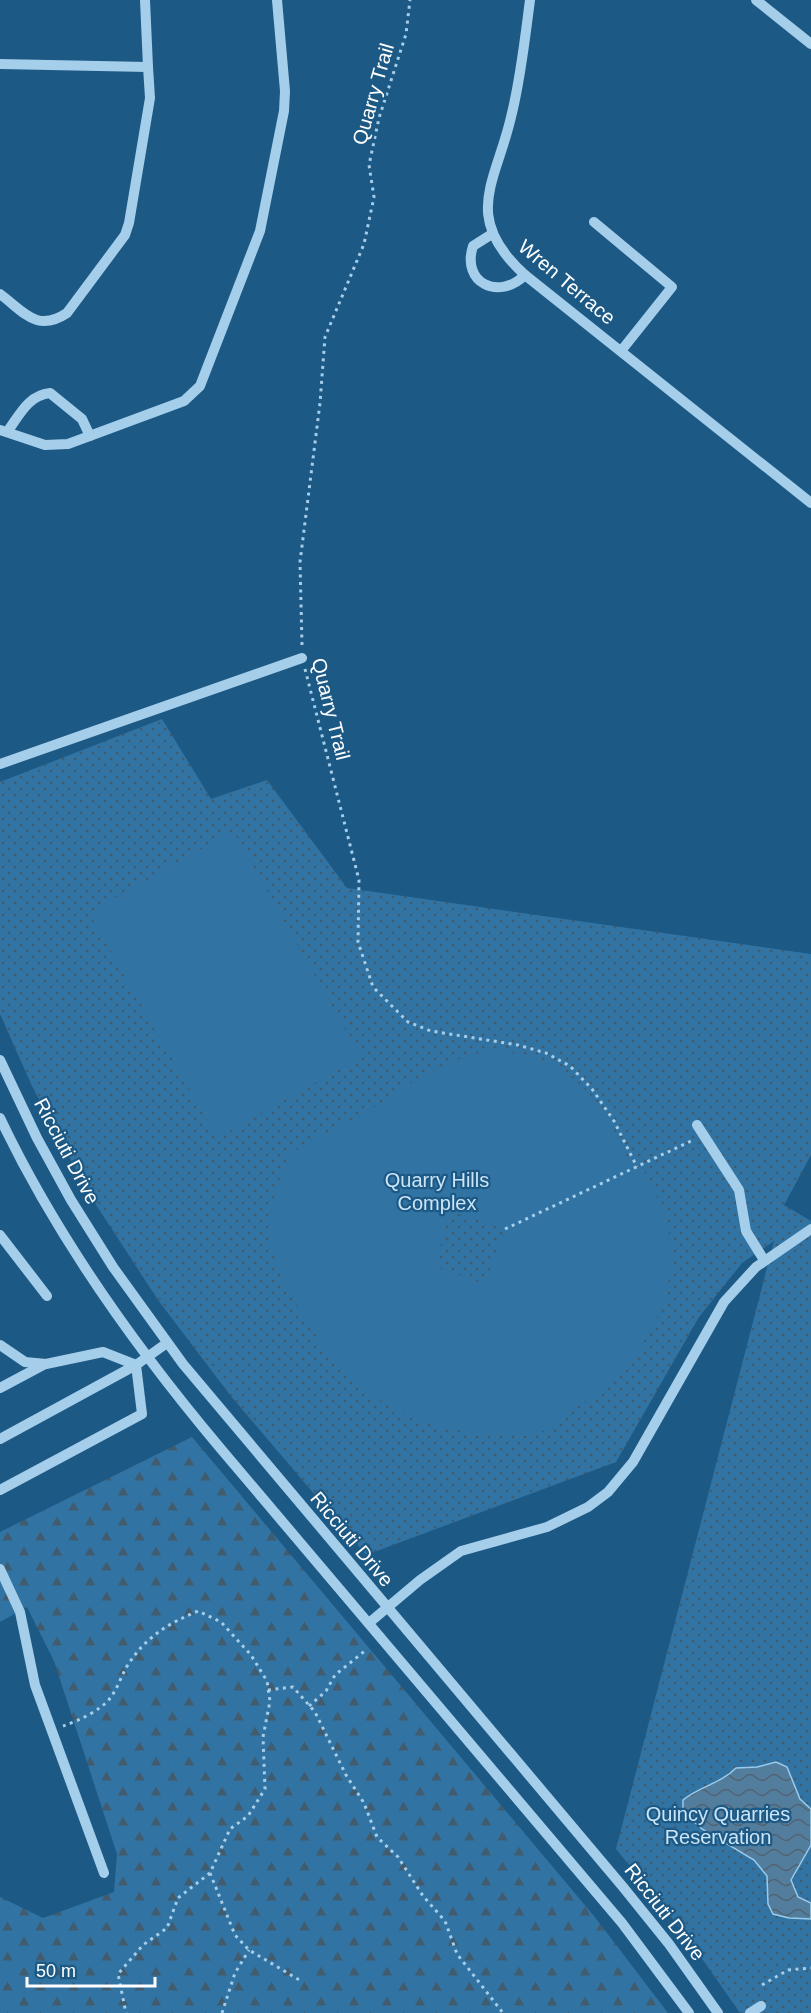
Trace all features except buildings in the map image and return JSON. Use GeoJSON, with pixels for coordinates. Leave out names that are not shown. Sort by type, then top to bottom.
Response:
{"type":"FeatureCollection","features":[{"type":"Feature","properties":{"kind":"street"},"geometry":{"type":"LineString","coordinates":[[0,294],[36,321],[45,323],[56,320],[67,312],[125,235],[150,98],[145,0]]}},
{"type":"Feature","properties":{"kind":"street"},"geometry":{"type":"LineString","coordinates":[[90,436],[82,419],[50,393],[41,393],[30,400],[4,431],[45,445],[56,446],[90,436],[184,401],[200,386],[260,231],[280,133],[285,91],[277,0]]}},
{"type":"Feature","properties":{"kind":"street","name":"Wren Terrace"},"geometry":{"type":"LineString","coordinates":[[530,0],[514,106],[489,188],[487,212],[492,234],[504,254],[525,275],[811,503]]}},
{"type":"Feature","properties":{"kind":"street"},"geometry":{"type":"LineString","coordinates":[[756,0],[811,44]]}},
{"type":"Feature","properties":{"kind":"street"},"geometry":{"type":"LineString","coordinates":[[0,64],[148,67]]}},
{"type":"Feature","properties":{"kind":"street"},"geometry":{"type":"LineString","coordinates":[[594,222],[672,286],[621,351]]}},
{"type":"Feature","properties":{"kind":"street"},"geometry":{"type":"LineString","coordinates":[[492,234],[473,246],[470,260],[477,278],[488,287],[503,288],[514,284],[525,275]]}},
{"type":"Feature","properties":{"kind":"street"},"geometry":{"type":"LineString","coordinates":[[0,764],[302,658]]}},
{"type":"Feature","properties":{"kind":"street","name":"Ricciuti Drive"},"geometry":{"type":"LineString","coordinates":[[0,1059],[37,1138],[71,1200],[113,1267],[167,1343],[216,1406],[638,1905],[718,2013]]}},
{"type":"Feature","properties":{"kind":"street","name":"Ricciuti Drive"},"geometry":{"type":"LineString","coordinates":[[0,1118],[59,1226],[148,1357],[205,1430],[614,1914],[689,2013]]}},
{"type":"Feature","properties":{"kind":"street"},"geometry":{"type":"LineString","coordinates":[[700,1129],[739,1190],[746,1231],[764,1260]]}},
{"type":"Feature","properties":{"kind":"street"},"geometry":{"type":"LineString","coordinates":[[369,1623],[420,1580],[461,1551],[547,1527],[588,1507],[608,1492],[633,1462],[720,1307],[741,1281],[764,1260],[811,1229]]}},
{"type":"Feature","properties":{"kind":"street"},"geometry":{"type":"LineString","coordinates":[[0,1235],[47,1296]]}},
{"type":"Feature","properties":{"kind":"street"},"geometry":{"type":"LineString","coordinates":[[0,1439],[136,1365],[167,1343]]}},
{"type":"Feature","properties":{"kind":"street"},"geometry":{"type":"LineString","coordinates":[[0,1345],[25,1362],[46,1364]]}},
{"type":"Feature","properties":{"kind":"street"},"geometry":{"type":"LineString","coordinates":[[0,1388],[46,1364],[103,1352],[136,1365]]}},
{"type":"Feature","properties":{"kind":"street"},"geometry":{"type":"LineString","coordinates":[[0,1490],[141,1414],[136,1365]]}},
{"type":"Feature","properties":{"kind":"street"},"geometry":{"type":"LineString","coordinates":[[0,1569],[20,1612],[35,1686],[104,1873]]}},
{"type":"Feature","properties":{"kind":"street"},"geometry":{"type":"LineString","coordinates":[[750,2013],[761,2006]]}},
{"type":"Feature","properties":{"kind":"path","name":"Quarry Trail"},"geometry":{"type":"LineString","coordinates":[[410,0],[406,34],[379,118],[369,165],[374,197],[364,244],[325,337],[320,403],[300,562],[302,658],[359,880],[358,942],[373,987],[408,1022],[431,1031],[518,1045],[546,1053],[570,1066],[592,1089],[614,1121],[637,1167]]}},
{"type":"Feature","properties":{"kind":"path"},"geometry":{"type":"LineString","coordinates":[[505,1229],[673,1152],[700,1129]]}},
{"type":"Feature","properties":{"kind":"path"},"geometry":{"type":"LineString","coordinates":[[51,1731],[78,1720],[110,1699],[127,1666],[148,1640],[168,1623],[198,1611],[221,1622],[251,1655],[267,1681],[270,1701],[263,1737],[265,1789],[248,1816],[230,1829],[210,1873],[178,1898],[167,1928],[143,1944],[118,1974],[126,2013]]}},
{"type":"Feature","properties":{"kind":"path"},"geometry":{"type":"LineString","coordinates":[[309,1706],[326,1691],[335,1675],[366,1650]]}},
{"type":"Feature","properties":{"kind":"path"},"geometry":{"type":"LineString","coordinates":[[268,1690],[293,1687],[309,1706],[364,1803],[377,1837],[398,1857],[423,1896],[445,1921],[458,1954],[503,2013]]}},
{"type":"Feature","properties":{"kind":"path"},"geometry":{"type":"LineString","coordinates":[[210,1873],[235,1935],[249,1950],[301,1981]]}},
{"type":"Feature","properties":{"kind":"path"},"geometry":{"type":"LineString","coordinates":[[222,2013],[235,1972],[249,1950]]}},
{"type":"Feature","properties":{"kind":"path"},"geometry":{"type":"LineString","coordinates":[[762,1985],[788,1970],[811,1968]]}},
{"type":"Feature","properties":{"kind":"green space","name":"Quarry Hills Complex"},"geometry":{"type":"Polygon","coordinates":[[[162,719],[211,799],[267,780],[347,888],[811,954],[811,1155],[784,1205],[811,1221],[811,2013],[740,2013],[684,1933],[616,1849],[774,1241],[742,1263],[699,1317],[616,1462],[366,1555],[230,1395],[158,1300],[87,1191],[32,1086],[0,1014],[0,782],[162,719]]]}},
{"type":"Feature","properties":{"kind":"green space"},"geometry":{"type":"Polygon","coordinates":[[[233,831],[361,1057],[217,1138],[89,913],[233,831]]]}},
{"type":"Feature","properties":{"kind":"green space"},"geometry":{"type":"Polygon","coordinates":[[[487,1050],[516,1054],[540,1060],[579,1084],[609,1120],[632,1169],[641,1166],[657,1196],[666,1220],[671,1259],[667,1289],[657,1317],[643,1343],[624,1367],[578,1407],[552,1422],[555,1429],[528,1433],[472,1432],[417,1419],[392,1407],[368,1392],[331,1356],[294,1300],[275,1259],[270,1221],[273,1201],[290,1153],[398,1094],[397,1090],[453,1061],[487,1050]],[[451,1208],[435,1267],[489,1285],[487,1279],[505,1229],[453,1212],[451,1208]]]}},
{"type":"Feature","properties":{"kind":"green space"},"geometry":{"type":"Polygon","coordinates":[[[192,1437],[594,1916],[668,2013],[0,2013],[0,1897],[43,1918],[114,1892],[117,1854],[54,1661],[27,1607],[0,1622],[0,1532],[192,1437]]]}},
{"type":"Feature","properties":{"kind":"water"},"geometry":{"type":"Polygon","coordinates":[[[776,1762],[787,1767],[800,1799],[811,1809],[811,1845],[791,1880],[798,1897],[811,1903],[811,1919],[789,1918],[773,1914],[768,1904],[767,1876],[754,1860],[702,1829],[683,1812],[683,1800],[723,1778],[736,1768],[757,1767],[776,1762]]]}},
{"type":"Feature","properties":{"kind":"park label","name":"Quincy Quarries Reservation"},"geometry":{"type":"Point","coordinates":[718,1826]}}]}
